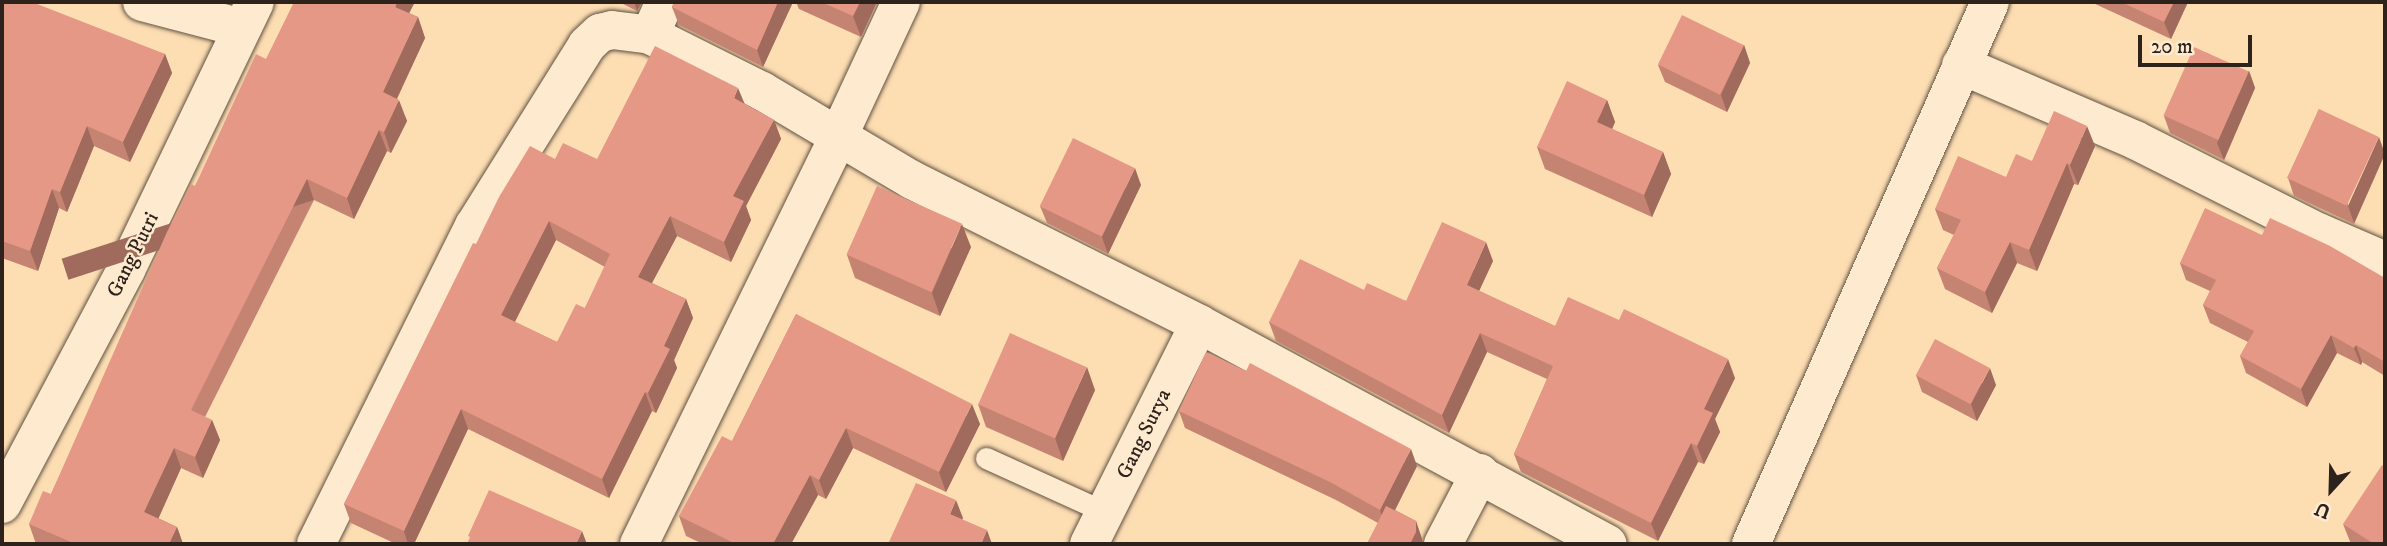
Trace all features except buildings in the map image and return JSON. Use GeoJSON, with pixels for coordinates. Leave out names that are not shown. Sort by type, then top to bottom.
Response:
{"type":"FeatureCollection","features":[{"type":"Feature","properties":{"kind":"street"},"geometry":{"type":"LineString","coordinates":[[142,2],[248,15]]}},
{"type":"Feature","properties":{"kind":"street"},"geometry":{"type":"LineString","coordinates":[[639,544],[901,2]]}},
{"type":"Feature","properties":{"kind":"street"},"geometry":{"type":"LineString","coordinates":[[1752,544],[1990,2]]}},
{"type":"Feature","properties":{"kind":"street","name":"Gang Putri"},"geometry":{"type":"LineString","coordinates":[[2,503],[126,270],[248,15]]}},
{"type":"Feature","properties":{"kind":"street"},"geometry":{"type":"LineString","coordinates":[[316,544],[474,226],[587,45],[604,30],[658,19],[762,91],[912,180],[1199,324],[1608,544]]}},
{"type":"Feature","properties":{"kind":"street"},"geometry":{"type":"LineString","coordinates":[[1961,65],[2123,135],[2318,232],[2385,261]]}},
{"type":"Feature","properties":{"kind":"street","name":"Gang Surya"},"geometry":{"type":"LineString","coordinates":[[1097,528],[1199,324]]}},
{"type":"Feature","properties":{"kind":"street"},"geometry":{"type":"LineString","coordinates":[[1443,544],[1480,473]]}},
{"type":"Feature","properties":{"kind":"lane"},"geometry":{"type":"LineString","coordinates":[[986,458],[1097,528]]}}]}
